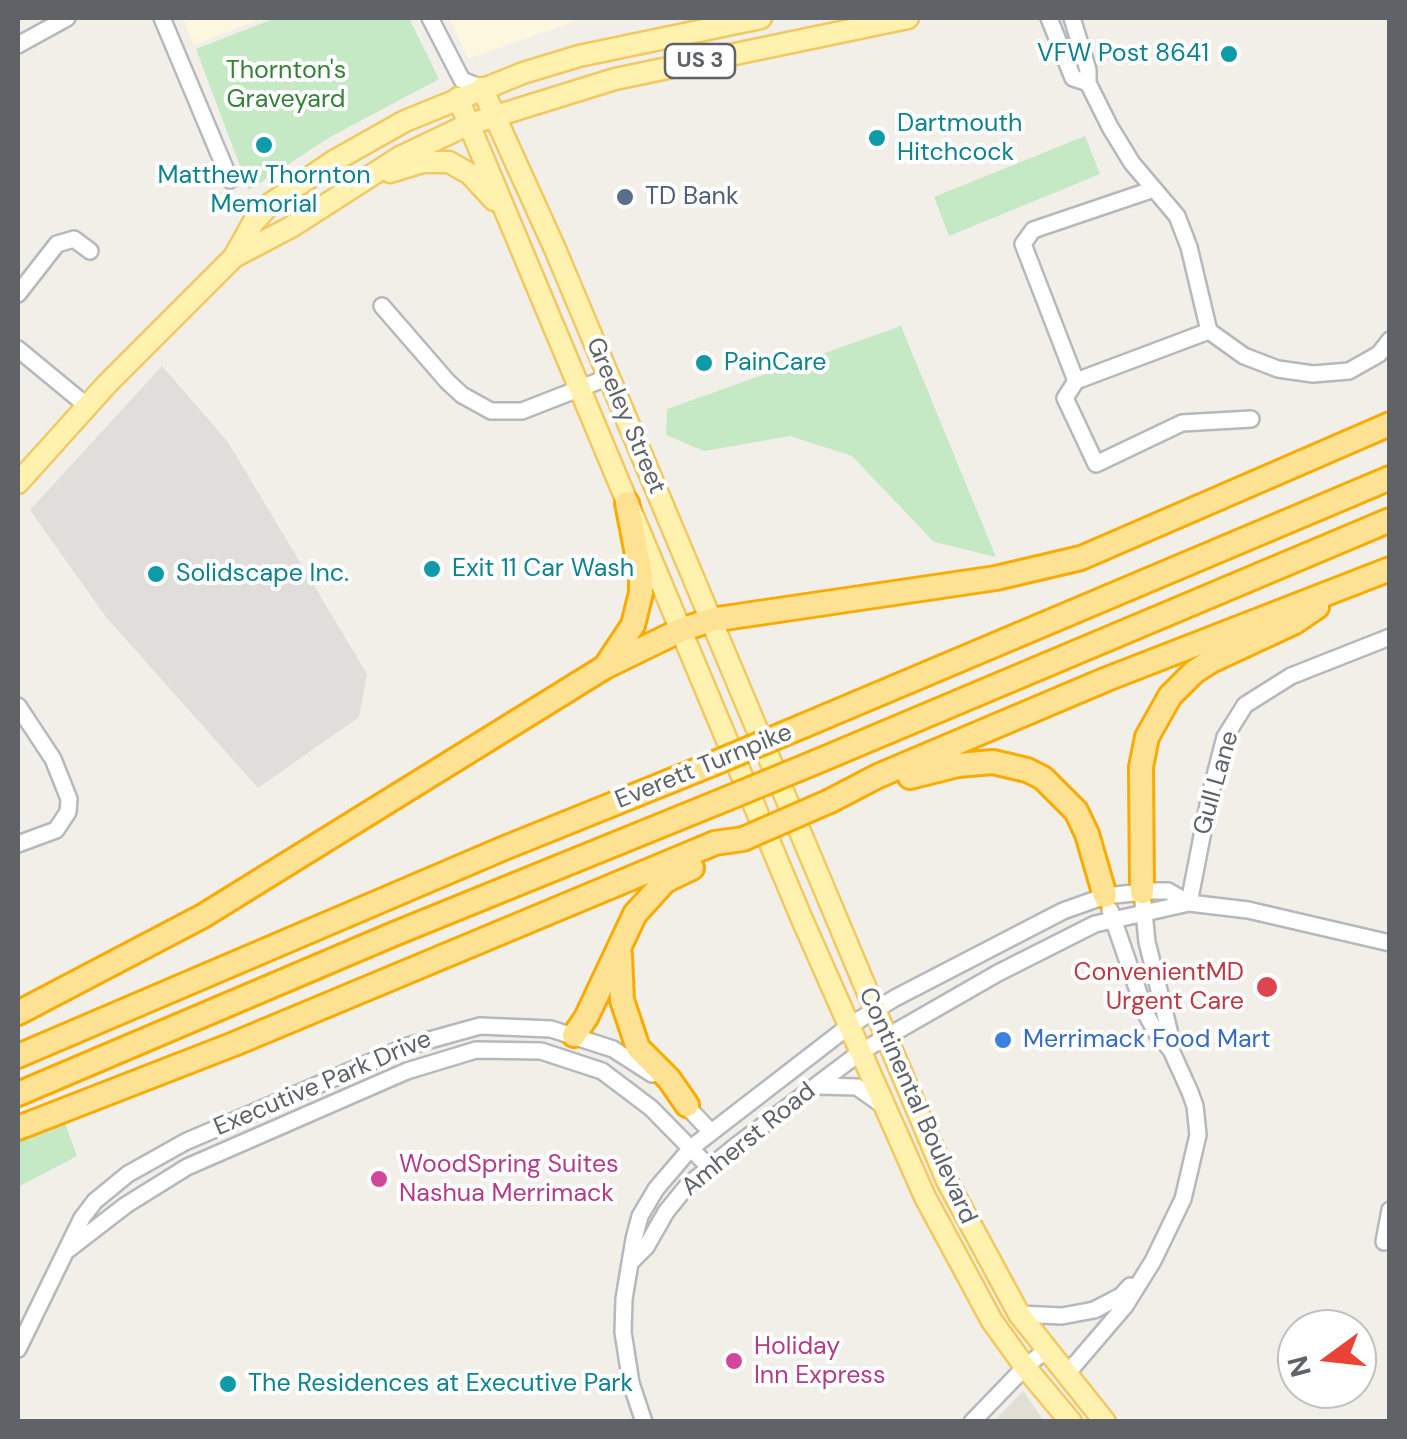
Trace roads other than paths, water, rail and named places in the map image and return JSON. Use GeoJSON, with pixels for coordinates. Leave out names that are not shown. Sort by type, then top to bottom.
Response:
{"type":"FeatureCollection","features":[{"type":"Feature","properties":{"kind":"highway"},"geometry":{"type":"LineString","coordinates":[[18,1013],[202,916],[605,667],[682,630],[711,620],[996,578],[1067,562],[1390,424]]}},
{"type":"Feature","properties":{"kind":"highway","name":"Everett Turnpike"},"geometry":{"type":"LineString","coordinates":[[18,1056],[1390,478]]}},
{"type":"Feature","properties":{"kind":"highway"},"geometry":{"type":"LineString","coordinates":[[605,667],[633,625],[641,593],[642,576],[627,503]]}},
{"type":"Feature","properties":{"kind":"highway","name":"Everett Turnpike"},"geometry":{"type":"LineString","coordinates":[[18,1094],[1390,520]]}},
{"type":"Feature","properties":{"kind":"highway"},"geometry":{"type":"LineString","coordinates":[[567,1045],[586,1018],[635,914],[665,882],[719,856],[743,839],[878,776],[1107,679],[1390,569]]}},
{"type":"Feature","properties":{"kind":"highway"},"geometry":{"type":"LineString","coordinates":[[1143,902],[1141,767],[1147,736],[1170,696],[1211,661],[1295,622],[1353,583]]}},
{"type":"Feature","properties":{"kind":"highway"},"geometry":{"type":"LineString","coordinates":[[830,801],[958,765],[992,762],[1027,770],[1057,790],[1076,810],[1088,834],[1105,896]]}},
{"type":"Feature","properties":{"kind":"highway"},"geometry":{"type":"LineString","coordinates":[[18,1128],[234,1044],[715,844],[743,839]]}},
{"type":"Feature","properties":{"kind":"highway"},"geometry":{"type":"LineString","coordinates":[[621,944],[618,969],[622,1000],[638,1048],[670,1079],[687,1105]]}},
{"type":"Feature","properties":{"kind":"main road","name":"US 3"},"geometry":{"type":"LineString","coordinates":[[18,483],[234,257],[270,204],[300,182],[368,140],[468,89],[579,56],[761,18]]}},
{"type":"Feature","properties":{"kind":"main road","name":"US 3"},"geometry":{"type":"LineString","coordinates":[[234,257],[260,246],[400,157],[495,115],[615,79],[908,18]]}},
{"type":"Feature","properties":{"kind":"main road","name":"Greeley Street"},"geometry":{"type":"LineString","coordinates":[[468,89],[495,115],[772,766]]}},
{"type":"Feature","properties":{"kind":"main road","name":"Greeley Street"},"geometry":{"type":"LineString","coordinates":[[468,89],[467,125],[742,775]]}},
{"type":"Feature","properties":{"kind":"main road"},"geometry":{"type":"LineString","coordinates":[[368,177],[423,162],[449,162],[470,174],[504,211]]}},
{"type":"Feature","properties":{"kind":"main road","name":"Continental Boulevard"},"geometry":{"type":"LineString","coordinates":[[772,766],[964,1216],[1019,1314],[1105,1422]]}},
{"type":"Feature","properties":{"kind":"main road","name":"Continental Boulevard"},"geometry":{"type":"LineString","coordinates":[[742,775],[925,1198],[965,1275],[1025,1367],[1071,1422]]}},
{"type":"Feature","properties":{"kind":"street"},"geometry":{"type":"LineString","coordinates":[[18,45],[68,18]]}},
{"type":"Feature","properties":{"kind":"street"},"geometry":{"type":"LineString","coordinates":[[162,18],[230,180]]}},
{"type":"Feature","properties":{"kind":"street","name":"Greeley Street"},"geometry":{"type":"LineString","coordinates":[[430,18],[468,89]]}},
{"type":"Feature","properties":{"kind":"street"},"geometry":{"type":"LineString","coordinates":[[1049,18],[1073,78],[1088,82]]}},
{"type":"Feature","properties":{"kind":"street"},"geometry":{"type":"LineString","coordinates":[[1072,18],[1088,82],[1110,127],[1177,216],[1190,247],[1209,331],[1244,356],[1278,368],[1314,374],[1348,371],[1379,354],[1390,340]]}},
{"type":"Feature","properties":{"kind":"street"},"geometry":{"type":"LineString","coordinates":[[1076,381],[1023,244],[1033,230],[1154,189]]}},
{"type":"Feature","properties":{"kind":"street"},"geometry":{"type":"LineString","coordinates":[[18,294],[57,244],[74,239],[90,251]]}},
{"type":"Feature","properties":{"kind":"street"},"geometry":{"type":"LineString","coordinates":[[382,306],[447,381],[477,405],[492,411],[522,411],[609,378]]}},
{"type":"Feature","properties":{"kind":"street"},"geometry":{"type":"LineString","coordinates":[[1209,331],[1076,381],[1065,398],[1096,464],[1182,423],[1252,419]]}},
{"type":"Feature","properties":{"kind":"street"},"geometry":{"type":"LineString","coordinates":[[18,349],[88,406]]}},
{"type":"Feature","properties":{"kind":"street","name":"Gull Lane"},"geometry":{"type":"LineString","coordinates":[[1189,902],[1226,737],[1245,705],[1292,676],[1390,637]]}},
{"type":"Feature","properties":{"kind":"street"},"geometry":{"type":"LineString","coordinates":[[18,706],[53,759],[68,799],[68,812],[56,830],[18,844]]}},
{"type":"Feature","properties":{"kind":"street"},"geometry":{"type":"LineString","coordinates":[[1066,1375],[1125,1306],[1154,1261],[1183,1198],[1198,1135],[1195,1106],[1171,1050],[1147,942],[1143,902],[1168,891],[1189,902],[1248,910],[1390,944]]}},
{"type":"Feature","properties":{"kind":"street"},"geometry":{"type":"LineString","coordinates":[[1105,896],[1146,1014],[1171,1050]]}},
{"type":"Feature","properties":{"kind":"street","name":"Amherst Road"},"geometry":{"type":"LineString","coordinates":[[644,1422],[631,1383],[624,1299],[640,1216],[656,1189],[691,1148],[874,1010],[1063,910],[1105,896],[1143,902]]}},
{"type":"Feature","properties":{"kind":"street","name":"Amherst Road"},"geometry":{"type":"LineString","coordinates":[[631,1262],[646,1247],[666,1212],[709,1167],[862,1051],[1052,945],[1143,902]]}},
{"type":"Feature","properties":{"kind":"street","name":"Executive Park Drive"},"geometry":{"type":"LineString","coordinates":[[18,1349],[94,1201],[158,1156],[408,1046],[480,1026],[537,1026],[626,1087],[709,1167]]}},
{"type":"Feature","properties":{"kind":"street","name":"Executive Park Drive"},"geometry":{"type":"LineString","coordinates":[[68,1249],[126,1205],[187,1167],[408,1071],[476,1050],[567,1045],[628,1057],[687,1105],[710,1131]]}},
{"type":"Feature","properties":{"kind":"street"},"geometry":{"type":"LineString","coordinates":[[815,1086],[857,1087],[886,1108]]}},
{"type":"Feature","properties":{"kind":"street"},"geometry":{"type":"LineString","coordinates":[[1384,1242],[1390,1210]]}},
{"type":"Feature","properties":{"kind":"street"},"geometry":{"type":"LineString","coordinates":[[1019,1314],[1062,1316],[1094,1310],[1121,1296],[1154,1261]]}},
{"type":"Feature","properties":{"kind":"street"},"geometry":{"type":"LineString","coordinates":[[972,1422],[1045,1351]]}},
{"type":"Feature","properties":{"kind":"place","name":"VFW Post 8641"},"geometry":{"type":"Point","coordinates":[1229,54]}},
{"type":"Feature","properties":{"kind":"place","name":"Dartmouth Hitchcock"},"geometry":{"type":"Point","coordinates":[877,138]}},
{"type":"Feature","properties":{"kind":"place","name":"Matthew Thornton Memorial"},"geometry":{"type":"Point","coordinates":[264,145]}},
{"type":"Feature","properties":{"kind":"place","name":"TD Bank"},"geometry":{"type":"Point","coordinates":[625,197]}},
{"type":"Feature","properties":{"kind":"place","name":"PainCare"},"geometry":{"type":"Point","coordinates":[704,363]}},
{"type":"Feature","properties":{"kind":"place","name":"Exit 11 Car Wash"},"geometry":{"type":"Point","coordinates":[432,569]}},
{"type":"Feature","properties":{"kind":"place","name":"Solidscape Inc."},"geometry":{"type":"Point","coordinates":[156,574]}},
{"type":"Feature","properties":{"kind":"place","name":"ConvenientMD Urgent Care"},"geometry":{"type":"Point","coordinates":[1267,987]}},
{"type":"Feature","properties":{"kind":"place","name":"Merrimack Food Mart"},"geometry":{"type":"Point","coordinates":[1003,1040]}},
{"type":"Feature","properties":{"kind":"place","name":"WoodSpring Suites Nashua Merrimack"},"geometry":{"type":"Point","coordinates":[379,1179]}},
{"type":"Feature","properties":{"kind":"place","name":"Holiday Inn Express"},"geometry":{"type":"Point","coordinates":[734,1361]}},
{"type":"Feature","properties":{"kind":"place","name":"The Residences at Executive Park"},"geometry":{"type":"Point","coordinates":[228,1384]}},
{"type":"Feature","properties":{"kind":"park label","name":"Thornton's Graveyard"},"geometry":{"type":"Point","coordinates":[286,86]}}]}
